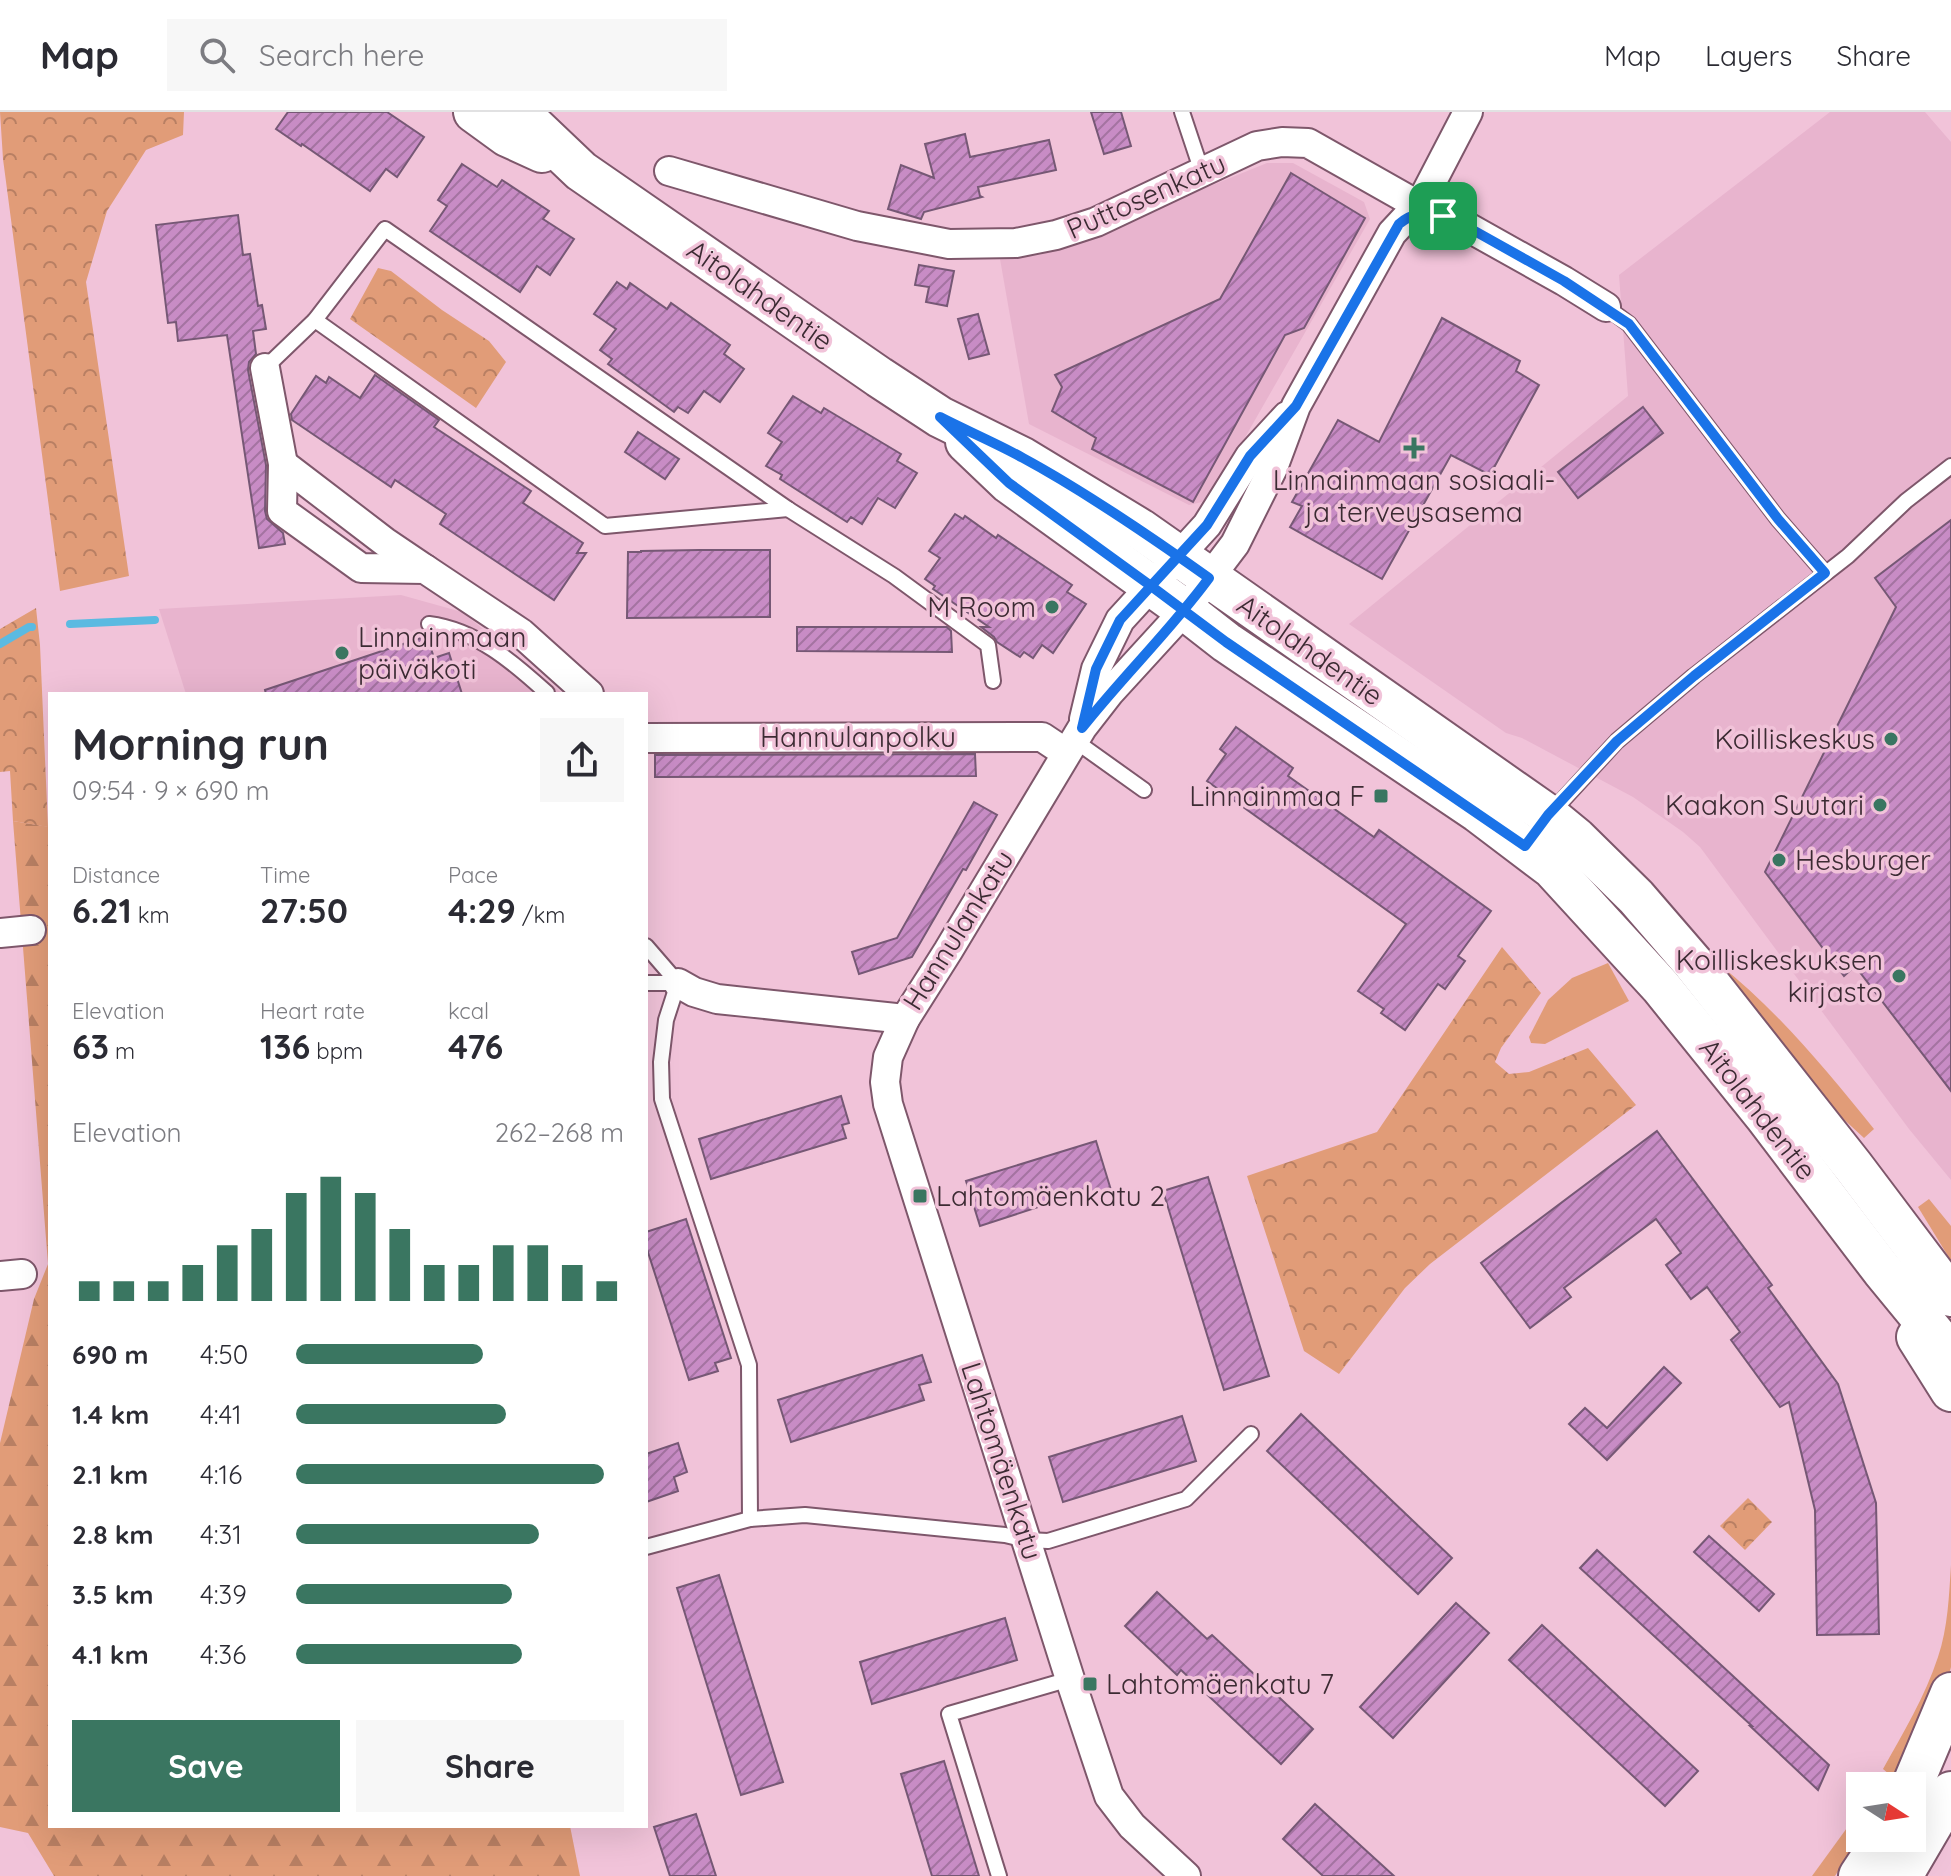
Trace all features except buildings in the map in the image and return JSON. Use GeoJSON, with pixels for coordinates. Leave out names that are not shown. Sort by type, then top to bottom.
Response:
{"type":"FeatureCollection","features":[{"type":"Feature","properties":{"kind":"main road","name":"Aitolahdentie"},"geometry":{"type":"LineString","coordinates":[[474,112],[507,136],[581,171],[940,417],[1023,458],[1140,529],[1299,642],[1536,830],[1552,868],[1661,987],[1951,1354]]}},
{"type":"Feature","properties":{"kind":"main road","name":"Aitolahdentie"},"geometry":{"type":"LineString","coordinates":[[519,112],[581,171]]}},
{"type":"Feature","properties":{"kind":"main road","name":"Aitolahdentie"},"geometry":{"type":"LineString","coordinates":[[940,417],[1009,483],[1226,642],[1536,830],[1576,838],[1636,897],[1693,963],[1951,1296]]}},
{"type":"Feature","properties":{"kind":"main road"},"geometry":{"type":"LineString","coordinates":[[1882,1270],[1921,1344],[1951,1391]]}},
{"type":"Feature","properties":{"kind":"main road"},"geometry":{"type":"LineString","coordinates":[[1934,1794],[1951,1693]]}},
{"type":"Feature","properties":{"kind":"main road"},"geometry":{"type":"LineString","coordinates":[[1902,1876],[1934,1794],[1951,1714]]}},
{"type":"Feature","properties":{"kind":"main road"},"geometry":{"type":"LineString","coordinates":[[1859,1876],[1875,1852]]}},
{"type":"Feature","properties":{"kind":"street"},"geometry":{"type":"LineString","coordinates":[[1415,214],[1468,112]]}},
{"type":"Feature","properties":{"kind":"street","name":"Puttosenkatu"},"geometry":{"type":"LineString","coordinates":[[669,171],[857,226],[949,244],[1016,243],[1056,235],[1096,222],[1257,146],[1282,142],[1308,143],[1407,199],[1415,214]]}},
{"type":"Feature","properties":{"kind":"street"},"geometry":{"type":"LineString","coordinates":[[1194,567],[1207,525],[1250,456],[1296,406],[1392,233],[1406,218],[1424,213],[1455,220],[1606,307]]}},
{"type":"Feature","properties":{"kind":"street"},"geometry":{"type":"LineString","coordinates":[[265,368],[283,464],[282,511],[361,568],[425,569]]}},
{"type":"Feature","properties":{"kind":"street"},"geometry":{"type":"LineString","coordinates":[[283,464],[385,542],[521,633],[587,692]]}},
{"type":"Feature","properties":{"kind":"street","name":"Hannulankatu"},"geometry":{"type":"LineString","coordinates":[[1074,740],[1096,669],[1120,620],[1151,586],[1194,567]]}},
{"type":"Feature","properties":{"kind":"street","name":"Hannulankatu"},"geometry":{"type":"LineString","coordinates":[[678,983],[717,999],[905,1019],[1074,740],[1110,692],[1185,610],[1194,567]]}},
{"type":"Feature","properties":{"kind":"street","name":"Hannulanpolku"},"geometry":{"type":"LineString","coordinates":[[648,738],[1042,737],[1074,740]]}},
{"type":"Feature","properties":{"kind":"street"},"geometry":{"type":"LineString","coordinates":[[0,933],[31,930]]}},
{"type":"Feature","properties":{"kind":"street","name":"Lahtomäenkatu"},"geometry":{"type":"LineString","coordinates":[[905,1019],[888,1057],[885,1082],[888,1104],[1109,1796],[1174,1872]]}},
{"type":"Feature","properties":{"kind":"lane"},"geometry":{"type":"LineString","coordinates":[[1182,112],[1202,172]]}},
{"type":"Feature","properties":{"kind":"lane"},"geometry":{"type":"LineString","coordinates":[[265,368],[315,320],[385,229],[788,509],[894,576],[988,645],[993,681]]}},
{"type":"Feature","properties":{"kind":"lane"},"geometry":{"type":"LineString","coordinates":[[1606,307],[1629,324],[1778,519],[1825,573]]}},
{"type":"Feature","properties":{"kind":"lane"},"geometry":{"type":"LineString","coordinates":[[315,320],[605,526],[788,509]]}},
{"type":"Feature","properties":{"kind":"lane"},"geometry":{"type":"LineString","coordinates":[[1536,830],[1617,741],[1694,676],[1848,556],[1906,501],[1951,466]]}},
{"type":"Feature","properties":{"kind":"lane"},"geometry":{"type":"LineString","coordinates":[[429,624],[444,626],[488,645],[544,692]]}},
{"type":"Feature","properties":{"kind":"lane"},"geometry":{"type":"LineString","coordinates":[[1074,740],[1144,790]]}},
{"type":"Feature","properties":{"kind":"lane"},"geometry":{"type":"LineString","coordinates":[[648,948],[678,983]]}},
{"type":"Feature","properties":{"kind":"lane"},"geometry":{"type":"LineString","coordinates":[[648,983],[678,983]]}},
{"type":"Feature","properties":{"kind":"lane"},"geometry":{"type":"LineString","coordinates":[[678,983],[666,1020],[661,1062],[662,1099],[749,1365],[750,1519]]}},
{"type":"Feature","properties":{"kind":"lane"},"geometry":{"type":"LineString","coordinates":[[648,1546],[750,1519],[805,1515],[1048,1541],[1186,1499],[1251,1434]]}},
{"type":"Feature","properties":{"kind":"lane"},"geometry":{"type":"LineString","coordinates":[[999,1876],[949,1714],[1070,1679]]}},
{"type":"Feature","properties":{"kind":"shaded area"},"geometry":{"type":"Polygon","coordinates":[[[1830,112],[1925,112],[1951,142],[1951,1180],[1909,1129],[1700,847],[1633,797],[1522,738],[1506,733],[1349,624],[1628,396],[1619,275],[1830,112]]]}},
{"type":"Feature","properties":{"kind":"shaded area"},"geometry":{"type":"Polygon","coordinates":[[[1267,163],[1293,163],[1364,202],[1370,219],[1215,490],[1202,502],[1189,505],[1029,424],[1000,259],[1040,255],[1267,163]]]}},
{"type":"Feature","properties":{"kind":"shaded area","name":"Linnainmaan päiväkoti"},"geometry":{"type":"Polygon","coordinates":[[[401,595],[462,612],[561,692],[185,692],[159,609],[401,595]]]}},
{"type":"Feature","properties":{"kind":"green space"},"geometry":{"type":"Polygon","coordinates":[[[0,112],[184,112],[183,135],[146,150],[107,211],[86,282],[129,576],[60,591],[3,159],[0,112]]]}},
{"type":"Feature","properties":{"kind":"green space"},"geometry":{"type":"Polygon","coordinates":[[[378,268],[391,271],[489,341],[506,362],[476,408],[350,319],[378,268]]]}},
{"type":"Feature","properties":{"kind":"green space"},"geometry":{"type":"Polygon","coordinates":[[[36,608],[48,827],[13,821],[10,771],[0,772],[0,629],[36,608]]]}},
{"type":"Feature","properties":{"kind":"green space"},"geometry":{"type":"Polygon","coordinates":[[[13,821],[48,827],[48,1264],[13,821]]]}},
{"type":"Feature","properties":{"kind":"green space"},"geometry":{"type":"Polygon","coordinates":[[[1502,947],[1541,993],[1501,1048],[1495,1062],[1509,1074],[1529,1072],[1588,1048],[1636,1105],[1430,1264],[1405,1288],[1339,1374],[1304,1351],[1247,1176],[1377,1132],[1502,947]]]}},
{"type":"Feature","properties":{"kind":"green space"},"geometry":{"type":"Polygon","coordinates":[[[1608,963],[1629,1001],[1545,1044],[1531,1043],[1529,1037],[1548,1000],[1572,978],[1608,963]]]}},
{"type":"Feature","properties":{"kind":"green space"},"geometry":{"type":"Polygon","coordinates":[[[1719,964],[1782,1022],[1838,1085],[1874,1129],[1864,1138],[1813,1091],[1719,964]]]}},
{"type":"Feature","properties":{"kind":"green space"},"geometry":{"type":"Polygon","coordinates":[[[1929,1199],[1951,1226],[1951,1261],[1918,1207],[1929,1199]]]}},
{"type":"Feature","properties":{"kind":"green space"},"geometry":{"type":"Polygon","coordinates":[[[48,1264],[48,1828],[570,1828],[580,1876],[54,1876],[28,1833],[0,1827],[0,1443],[34,1299],[48,1264]]]}},
{"type":"Feature","properties":{"kind":"green space"},"geometry":{"type":"Polygon","coordinates":[[[1748,1498],[1772,1522],[1745,1550],[1720,1526],[1748,1498]]]}},
{"type":"Feature","properties":{"kind":"green space"},"geometry":{"type":"Polygon","coordinates":[[[1951,1565],[1951,1667],[1946,1685],[1899,1772],[1887,1772],[1883,1769],[1933,1672],[1949,1600],[1951,1565]]]}},
{"type":"Feature","properties":{"kind":"green space"},"geometry":{"type":"Polygon","coordinates":[[[1846,1829],[1846,1852],[1850,1852],[1835,1876],[1812,1876],[1846,1829]]]}},
{"type":"Feature","properties":{"kind":"waterway"},"geometry":{"type":"LineString","coordinates":[[70,624],[155,620]]}},
{"type":"Feature","properties":{"kind":"waterway"},"geometry":{"type":"LineString","coordinates":[[0,644],[32,627]]}},
{"type":"Feature","properties":{"kind":"place","name":"Linnainmaan sosiaali- ja terveysasema"},"geometry":{"type":"Point","coordinates":[1414,448]}},
{"type":"Feature","properties":{"kind":"place","name":"M Room"},"geometry":{"type":"Point","coordinates":[1052,607]}},
{"type":"Feature","properties":{"kind":"place","name":"Linnainmaan päiväkoti"},"geometry":{"type":"Point","coordinates":[342,653]}},
{"type":"Feature","properties":{"kind":"place","name":"Koilliskeskus"},"geometry":{"type":"Point","coordinates":[1891,739]}},
{"type":"Feature","properties":{"kind":"place","name":"Linnainmaa F"},"geometry":{"type":"Point","coordinates":[1381,796]}},
{"type":"Feature","properties":{"kind":"place","name":"Kaakon Suutari"},"geometry":{"type":"Point","coordinates":[1880,805]}},
{"type":"Feature","properties":{"kind":"place","name":"Hesburger"},"geometry":{"type":"Point","coordinates":[1779,860]}},
{"type":"Feature","properties":{"kind":"place","name":"Koilliskeskuksen kirjasto"},"geometry":{"type":"Point","coordinates":[1899,976]}},
{"type":"Feature","properties":{"kind":"place","name":"Lahtomäenkatu 2"},"geometry":{"type":"Point","coordinates":[920,1196]}},
{"type":"Feature","properties":{"kind":"place","name":"Lahtomäenkatu 7"},"geometry":{"type":"Point","coordinates":[1090,1684]}},
{"type":"Feature","properties":{"kind":"route"},"geometry":{"type":"LineString","coordinates":[[1443,216],[1415,214],[1399,224],[1296,406],[1250,456],[1207,525],[1179,556],[1151,586],[1009,483],[940,417],[1023,458],[1140,529],[1179,556],[1209,578],[1185,610],[1110,692],[1082,728],[1096,669],[1120,620],[1151,586],[1185,610],[1226,642],[1525,846],[1548,815],[1617,741],[1825,573],[1778,519],[1629,324],[1564,281],[1443,216]]}}]}
